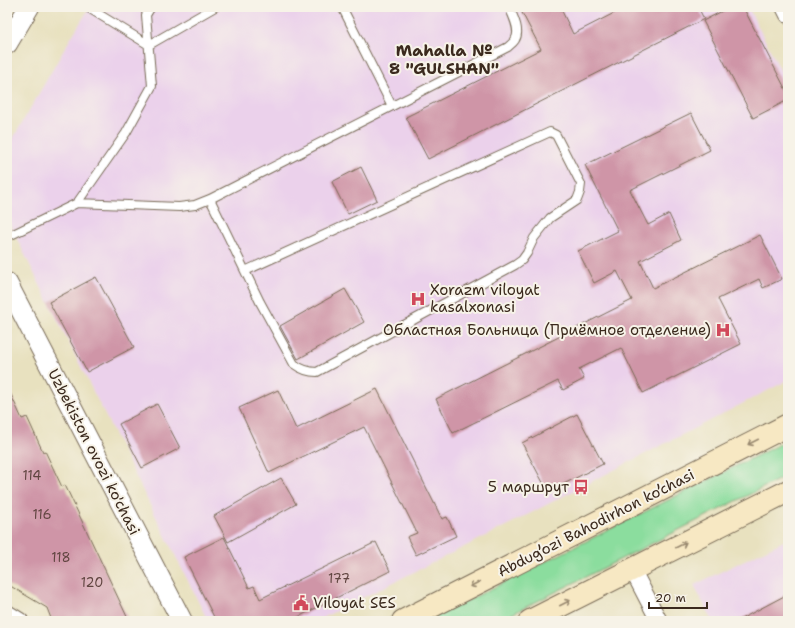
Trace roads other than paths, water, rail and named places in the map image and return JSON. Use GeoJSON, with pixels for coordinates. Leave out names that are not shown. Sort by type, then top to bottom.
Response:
{"type":"FeatureCollection","features":[{"type":"Feature","properties":{"kind":"main road","name":"Abdug’ozi Bahodirhon ko’chasi"},"geometry":{"type":"LineString","coordinates":[[403,621],[788,424]]}},
{"type":"Feature","properties":{"kind":"main road"},"geometry":{"type":"LineString","coordinates":[[530,621],[788,491]]}},
{"type":"Feature","properties":{"kind":"street"},"geometry":{"type":"LineString","coordinates":[[7,44],[29,7]]}},
{"type":"Feature","properties":{"kind":"street"},"geometry":{"type":"LineString","coordinates":[[784,7],[788,15]]}},
{"type":"Feature","properties":{"kind":"street","name":"Uzbekiston ovozi ko'chasi"},"geometry":{"type":"LineString","coordinates":[[7,283],[182,621]]}},
{"type":"Feature","properties":{"kind":"street"},"geometry":{"type":"LineString","coordinates":[[632,569],[659,621]]}},
{"type":"Feature","properties":{"kind":"street"},"geometry":{"type":"LineString","coordinates":[[7,613],[20,621]]}},
{"type":"Feature","properties":{"kind":"lane"},"geometry":{"type":"LineString","coordinates":[[87,7],[149,45]]}},
{"type":"Feature","properties":{"kind":"lane"},"geometry":{"type":"LineString","coordinates":[[77,203],[126,133],[152,86],[146,15],[151,7]]}},
{"type":"Feature","properties":{"kind":"lane"},"geometry":{"type":"LineString","coordinates":[[149,45],[215,7]]}},
{"type":"Feature","properties":{"kind":"lane"},"geometry":{"type":"LineString","coordinates":[[342,7],[392,106]]}},
{"type":"Feature","properties":{"kind":"lane"},"geometry":{"type":"LineString","coordinates":[[7,237],[77,203],[179,207],[195,205],[210,199],[508,47],[516,40],[517,32],[515,19],[509,7]]}},
{"type":"Feature","properties":{"kind":"lane"},"geometry":{"type":"LineString","coordinates":[[210,199],[260,302],[294,364],[300,369],[309,372],[317,372],[522,260],[534,238],[550,218],[577,200],[580,192],[580,184],[556,135],[550,132],[245,271]]}},
{"type":"Feature","properties":{"kind":"place","name":"Xorazm viloyat kasalxonasi"},"geometry":{"type":"Point","coordinates":[418,299]}},
{"type":"Feature","properties":{"kind":"place","name":"Областная Больница (Приёмное отделение)"},"geometry":{"type":"Point","coordinates":[723,330]}},
{"type":"Feature","properties":{"kind":"place","name":"5 маршрут"},"geometry":{"type":"Point","coordinates":[581,487]}},
{"type":"Feature","properties":{"kind":"place","name":"Viloyat SES"},"geometry":{"type":"Point","coordinates":[301,603]}},
{"type":"Feature","properties":{"kind":"district","name":"Mahalla № 8 \"GULSHAN\""},"geometry":{"type":"Point","coordinates":[444,59]}}]}
